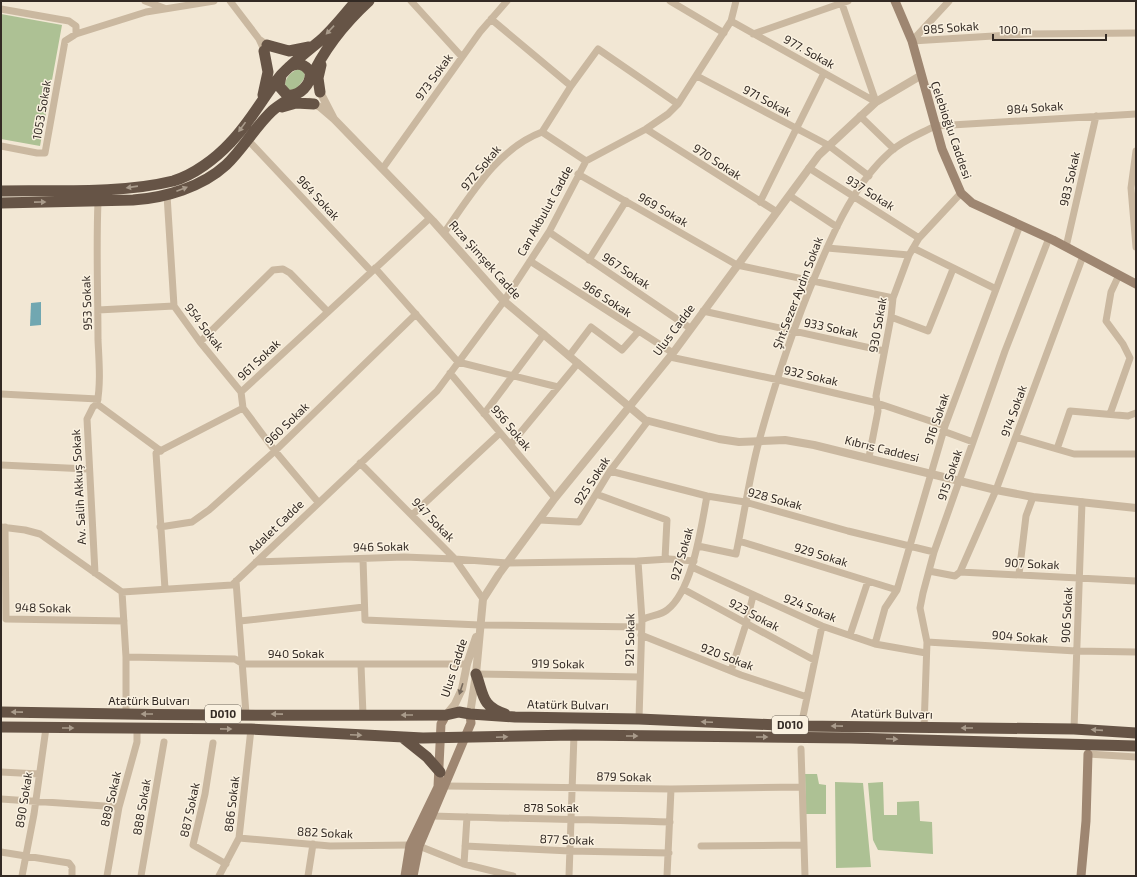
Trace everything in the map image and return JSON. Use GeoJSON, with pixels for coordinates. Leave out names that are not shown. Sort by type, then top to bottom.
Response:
{"type":"FeatureCollection","features":[{"type":"Feature","properties":{"kind":"highway"},"geometry":{"type":"LineString","coordinates":[[1,191],[126,188],[174,181],[195,171],[216,157],[231,142],[259,105],[287,72],[323,38],[356,1]]}},
{"type":"Feature","properties":{"kind":"highway"},"geometry":{"type":"LineString","coordinates":[[1,203],[98,202],[151,199],[167,195],[210,176],[226,165],[274,110],[292,95],[310,76],[334,39],[369,1]]}},
{"type":"Feature","properties":{"kind":"highway"},"geometry":{"type":"LineString","coordinates":[[259,105],[267,83],[267,67],[264,45],[289,51],[313,46]]}},
{"type":"Feature","properties":{"kind":"highway"},"geometry":{"type":"LineString","coordinates":[[320,92],[318,78],[319,71],[326,52]]}},
{"type":"Feature","properties":{"kind":"highway"},"geometry":{"type":"LineString","coordinates":[[287,72],[310,76]]}},
{"type":"Feature","properties":{"kind":"highway"},"geometry":{"type":"LineString","coordinates":[[287,72],[281,89],[292,95]]}},
{"type":"Feature","properties":{"kind":"highway"},"geometry":{"type":"LineString","coordinates":[[274,110],[296,103],[314,104]]}},
{"type":"Feature","properties":{"kind":"highway"},"geometry":{"type":"LineString","coordinates":[[476,674],[486,704],[496,711],[515,717]]}},
{"type":"Feature","properties":{"kind":"highway","name":"Atatürk Bulvarı"},"geometry":{"type":"LineString","coordinates":[[1,712],[446,715],[459,712],[515,717],[639,719],[801,726],[1074,729],[1136,733]]}},
{"type":"Feature","properties":{"kind":"highway","name":"Atatürk Bulvarı"},"geometry":{"type":"LineString","coordinates":[[1,727],[252,729],[439,738],[574,736],[850,738],[1136,746]]}},
{"type":"Feature","properties":{"kind":"highway"},"geometry":{"type":"LineString","coordinates":[[402,737],[427,757],[440,772]]}},
{"type":"Feature","properties":{"kind":"main road","name":"Çelebioğlu Caddesi"},"geometry":{"type":"LineString","coordinates":[[895,1],[912,42],[920,76],[935,126],[961,193],[972,203],[1049,238],[1136,284]]}},
{"type":"Feature","properties":{"kind":"main road"},"geometry":{"type":"LineString","coordinates":[[413,876],[414,846],[432,816],[445,786],[463,738],[471,723],[470,714]]}},
{"type":"Feature","properties":{"kind":"main road"},"geometry":{"type":"LineString","coordinates":[[405,876],[414,846],[438,787],[440,772],[439,738],[441,724],[446,715]]}},
{"type":"Feature","properties":{"kind":"main road"},"geometry":{"type":"LineString","coordinates":[[1081,876],[1086,821],[1088,754]]}},
{"type":"Feature","properties":{"kind":"street"},"geometry":{"type":"LineString","coordinates":[[145,1],[164,8]]}},
{"type":"Feature","properties":{"kind":"street","name":"1053 Sokak"},"geometry":{"type":"LineString","coordinates":[[1,146],[37,153],[45,153],[65,40],[76,34],[146,12],[214,1]]}},
{"type":"Feature","properties":{"kind":"street"},"geometry":{"type":"LineString","coordinates":[[230,1],[287,72]]}},
{"type":"Feature","properties":{"kind":"street"},"geometry":{"type":"LineString","coordinates":[[411,1],[462,57]]}},
{"type":"Feature","properties":{"kind":"street","name":"973 Sokak"},"geometry":{"type":"LineString","coordinates":[[383,168],[462,57],[507,1]]}},
{"type":"Feature","properties":{"kind":"street"},"geometry":{"type":"LineString","coordinates":[[670,1],[724,33]]}},
{"type":"Feature","properties":{"kind":"street","name":"Can Akbulut Cadde"},"geometry":{"type":"LineString","coordinates":[[504,301],[549,232],[586,161],[646,129],[668,114],[678,104],[731,21],[736,1]]}},
{"type":"Feature","properties":{"kind":"street"},"geometry":{"type":"LineString","coordinates":[[912,42],[949,1]]}},
{"type":"Feature","properties":{"kind":"street"},"geometry":{"type":"LineString","coordinates":[[753,34],[844,2],[876,102]]}},
{"type":"Feature","properties":{"kind":"street"},"geometry":{"type":"LineString","coordinates":[[1,9],[69,21],[76,26],[76,34]]}},
{"type":"Feature","properties":{"kind":"street"},"geometry":{"type":"LineString","coordinates":[[491,19],[571,86]]}},
{"type":"Feature","properties":{"kind":"street","name":"977. Sokak"},"geometry":{"type":"LineString","coordinates":[[731,21],[876,102]]}},
{"type":"Feature","properties":{"kind":"street","name":"985 Sokak"},"geometry":{"type":"LineString","coordinates":[[912,42],[1027,34],[1136,32]]}},
{"type":"Feature","properties":{"kind":"street"},"geometry":{"type":"LineString","coordinates":[[264,45],[287,72]]}},
{"type":"Feature","properties":{"kind":"street"},"geometry":{"type":"LineString","coordinates":[[586,161],[542,132],[571,86],[598,49],[678,104]]}},
{"type":"Feature","properties":{"kind":"street"},"geometry":{"type":"LineString","coordinates":[[760,202],[824,73]]}},
{"type":"Feature","properties":{"kind":"street","name":"Rıza Şimşek Cadde"},"geometry":{"type":"LineString","coordinates":[[310,76],[334,119]]}},
{"type":"Feature","properties":{"kind":"street","name":"971 Sokak"},"geometry":{"type":"LineString","coordinates":[[696,76],[828,145],[869,176]]}},
{"type":"Feature","properties":{"kind":"street","name":"Ulus Cadde"},"geometry":{"type":"LineString","coordinates":[[470,714],[476,674],[483,599],[507,563],[555,498],[671,355],[790,196],[809,168],[828,145],[876,102],[920,76]]}},
{"type":"Feature","properties":{"kind":"street","name":"Rıza Şimşek Cadde"},"geometry":{"type":"LineString","coordinates":[[292,95],[314,104],[334,119],[430,218],[504,301],[629,405]]}},
{"type":"Feature","properties":{"kind":"street","name":"984 Sokak"},"geometry":{"type":"LineString","coordinates":[[935,126],[1136,114]]}},
{"type":"Feature","properties":{"kind":"street"},"geometry":{"type":"LineString","coordinates":[[860,116],[894,148]]}},
{"type":"Feature","properties":{"kind":"street","name":"983 Sokak"},"geometry":{"type":"LineString","coordinates":[[1066,247],[1096,116]]}},
{"type":"Feature","properties":{"kind":"street","name":"Şht.Sezer Aydın Sokak"},"geometry":{"type":"LineString","coordinates":[[698,546],[736,554],[745,502],[759,441],[793,331],[826,248],[854,196],[869,176],[894,148],[935,126]]}},
{"type":"Feature","properties":{"kind":"street","name":"970 Sokak"},"geometry":{"type":"LineString","coordinates":[[646,129],[777,212]]}},
{"type":"Feature","properties":{"kind":"street","name":"972 Sokak"},"geometry":{"type":"LineString","coordinates":[[444,233],[489,172],[508,151],[523,140],[542,132]]}},
{"type":"Feature","properties":{"kind":"street","name":"964 Sokak"},"geometry":{"type":"LineString","coordinates":[[248,140],[416,314],[458,362]]}},
{"type":"Feature","properties":{"kind":"street"},"geometry":{"type":"LineString","coordinates":[[1136,151],[1131,188],[1136,247]]}},
{"type":"Feature","properties":{"kind":"street","name":"937 Sokak"},"geometry":{"type":"LineString","coordinates":[[809,168],[919,238]]}},
{"type":"Feature","properties":{"kind":"street","name":"969 Sokak"},"geometry":{"type":"LineString","coordinates":[[578,174],[737,265],[893,298]]}},
{"type":"Feature","properties":{"kind":"street","name":"930 Sokak"},"geometry":{"type":"LineString","coordinates":[[868,457],[878,411],[876,396],[891,317],[893,298],[911,252],[919,238],[961,193]]}},
{"type":"Feature","properties":{"kind":"street","name":"954 Sokak"},"geometry":{"type":"LineString","coordinates":[[167,195],[174,306],[200,342],[241,392]]}},
{"type":"Feature","properties":{"kind":"street"},"geometry":{"type":"LineString","coordinates":[[790,196],[837,227]]}},
{"type":"Feature","properties":{"kind":"street"},"geometry":{"type":"LineString","coordinates":[[589,260],[626,201]]}},
{"type":"Feature","properties":{"kind":"street","name":"953 Sokak"},"geometry":{"type":"LineString","coordinates":[[98,202],[96,254],[98,310],[98,401]]}},
{"type":"Feature","properties":{"kind":"street","name":"961 Sokak"},"geometry":{"type":"LineString","coordinates":[[242,408],[241,392],[430,218]]}},
{"type":"Feature","properties":{"kind":"street","name":"916 Sokak"},"geometry":{"type":"LineString","coordinates":[[875,644],[884,608],[897,590],[944,428],[1020,225]]}},
{"type":"Feature","properties":{"kind":"street","name":"967 Sokak"},"geometry":{"type":"LineString","coordinates":[[549,232],[690,328]]}},
{"type":"Feature","properties":{"kind":"street","name":"915 Sokak"},"geometry":{"type":"LineString","coordinates":[[924,728],[927,642],[920,608],[929,571],[934,552],[1005,350],[1049,238]]}},
{"type":"Feature","properties":{"kind":"street"},"geometry":{"type":"LineString","coordinates":[[826,248],[911,252],[996,289]]}},
{"type":"Feature","properties":{"kind":"street","name":"914 Sokak"},"geometry":{"type":"LineString","coordinates":[[960,572],[996,490],[1083,256]]}},
{"type":"Feature","properties":{"kind":"street","name":"966 Sokak"},"geometry":{"type":"LineString","coordinates":[[530,261],[671,355]]}},
{"type":"Feature","properties":{"kind":"street"},"geometry":{"type":"LineString","coordinates":[[200,342],[273,270],[280,269],[290,273],[328,312]]}},
{"type":"Feature","properties":{"kind":"street"},"geometry":{"type":"LineString","coordinates":[[891,317],[928,331],[953,269]]}},
{"type":"Feature","properties":{"kind":"street"},"geometry":{"type":"LineString","coordinates":[[1119,275],[1111,292],[1106,321],[1123,344],[1130,358]]}},
{"type":"Feature","properties":{"kind":"street","name":"Adalet Cadde"},"geometry":{"type":"LineString","coordinates":[[122,592],[232,585],[437,391],[504,301]]}},
{"type":"Feature","properties":{"kind":"street"},"geometry":{"type":"LineString","coordinates":[[98,310],[174,306]]}},
{"type":"Feature","properties":{"kind":"street","name":"933 Sokak"},"geometry":{"type":"LineString","coordinates":[[703,311],[884,351]]}},
{"type":"Feature","properties":{"kind":"street","name":"960 Sokak"},"geometry":{"type":"LineString","coordinates":[[160,527],[192,522],[209,510],[275,451],[416,314]]}},
{"type":"Feature","properties":{"kind":"street"},"geometry":{"type":"LineString","coordinates":[[570,356],[591,327],[622,350],[638,332]]}},
{"type":"Feature","properties":{"kind":"street"},"geometry":{"type":"LineString","coordinates":[[484,414],[544,334]]}},
{"type":"Feature","properties":{"kind":"street"},"geometry":{"type":"LineString","coordinates":[[1110,414],[1130,358],[1136,352]]}},
{"type":"Feature","properties":{"kind":"street","name":"932 Sokak"},"geometry":{"type":"LineString","coordinates":[[671,355],[877,403],[944,428],[973,442]]}},
{"type":"Feature","properties":{"kind":"street"},"geometry":{"type":"LineString","coordinates":[[458,362],[558,387]]}},
{"type":"Feature","properties":{"kind":"street"},"geometry":{"type":"LineString","coordinates":[[510,444],[578,363]]}},
{"type":"Feature","properties":{"kind":"street","name":"956 Sokak"},"geometry":{"type":"LineString","coordinates":[[450,373],[555,498]]}},
{"type":"Feature","properties":{"kind":"street"},"geometry":{"type":"LineString","coordinates":[[1,394],[98,401],[161,451]]}},
{"type":"Feature","properties":{"kind":"street","name":"Av. Salih Akkuş Sokak"},"geometry":{"type":"LineString","coordinates":[[95,573],[88,469],[87,419],[98,401]]}},
{"type":"Feature","properties":{"kind":"street","name":"Kıbrıs Caddesi"},"geometry":{"type":"LineString","coordinates":[[629,405],[648,421],[719,439],[739,442],[785,440],[868,457],[996,490],[1033,497],[1136,508]]}},
{"type":"Feature","properties":{"kind":"street"},"geometry":{"type":"LineString","coordinates":[[165,589],[156,453],[242,408],[275,451],[318,502]]}},
{"type":"Feature","properties":{"kind":"street"},"geometry":{"type":"LineString","coordinates":[[1057,449],[1070,411],[1128,416],[1136,413]]}},
{"type":"Feature","properties":{"kind":"street","name":"925 Sokak"},"geometry":{"type":"LineString","coordinates":[[539,520],[579,522],[610,472],[648,421]]}},
{"type":"Feature","properties":{"kind":"street"},"geometry":{"type":"LineString","coordinates":[[412,515],[500,433]]}},
{"type":"Feature","properties":{"kind":"street"},"geometry":{"type":"LineString","coordinates":[[1016,437],[1074,454],[1136,454]]}},
{"type":"Feature","properties":{"kind":"street","name":"947 Sokak"},"geometry":{"type":"LineString","coordinates":[[360,463],[455,559],[483,599]]}},
{"type":"Feature","properties":{"kind":"street"},"geometry":{"type":"LineString","coordinates":[[1,465],[88,469]]}},
{"type":"Feature","properties":{"kind":"street","name":"928 Sokak"},"geometry":{"type":"LineString","coordinates":[[610,472],[706,496],[745,502],[848,531],[934,552]]}},
{"type":"Feature","properties":{"kind":"street"},"geometry":{"type":"LineString","coordinates":[[596,494],[667,520],[665,559]]}},
{"type":"Feature","properties":{"kind":"street","name":"927 Sokak"},"geometry":{"type":"LineString","coordinates":[[641,623],[668,610],[683,589],[693,564],[698,546],[706,496]]}},
{"type":"Feature","properties":{"kind":"street"},"geometry":{"type":"LineString","coordinates":[[1019,574],[1026,516],[1033,497]]}},
{"type":"Feature","properties":{"kind":"street","name":"906 Sokak"},"geometry":{"type":"LineString","coordinates":[[1074,729],[1082,502]]}},
{"type":"Feature","properties":{"kind":"street"},"geometry":{"type":"LineString","coordinates":[[3,527],[40,534],[122,592],[126,657],[126,714]]}},
{"type":"Feature","properties":{"kind":"street","name":"948 Sokak"},"geometry":{"type":"LineString","coordinates":[[3,527],[6,619],[124,620]]}},
{"type":"Feature","properties":{"kind":"street","name":"929 Sokak"},"geometry":{"type":"LineString","coordinates":[[739,541],[897,590]]}},
{"type":"Feature","properties":{"kind":"street","name":"946 Sokak"},"geometry":{"type":"LineString","coordinates":[[256,562],[404,557],[507,563]]}},
{"type":"Feature","properties":{"kind":"street"},"geometry":{"type":"LineString","coordinates":[[363,559],[365,620],[480,625],[641,623]]}},
{"type":"Feature","properties":{"kind":"street","name":"924 Sokak"},"geometry":{"type":"LineString","coordinates":[[507,563],[638,561],[665,559],[693,564],[753,596],[822,626],[875,644],[926,654]]}},
{"type":"Feature","properties":{"kind":"street","name":"921 Sokak"},"geometry":{"type":"LineString","coordinates":[[638,561],[641,623],[639,719]]}},
{"type":"Feature","properties":{"kind":"street","name":"907 Sokak"},"geometry":{"type":"LineString","coordinates":[[929,571],[955,576],[960,572],[1136,581]]}},
{"type":"Feature","properties":{"kind":"street"},"geometry":{"type":"LineString","coordinates":[[850,635],[868,580]]}},
{"type":"Feature","properties":{"kind":"street"},"geometry":{"type":"LineString","coordinates":[[236,581],[246,714]]}},
{"type":"Feature","properties":{"kind":"street","name":"923 Sokak"},"geometry":{"type":"LineString","coordinates":[[683,589],[814,660]]}},
{"type":"Feature","properties":{"kind":"street"},"geometry":{"type":"LineString","coordinates":[[731,671],[753,596]]}},
{"type":"Feature","properties":{"kind":"street"},"geometry":{"type":"LineString","coordinates":[[240,622],[364,607]]}},
{"type":"Feature","properties":{"kind":"street","name":"Ulus Cadde"},"geometry":{"type":"LineString","coordinates":[[446,715],[455,704],[460,694],[467,664],[480,625]]}},
{"type":"Feature","properties":{"kind":"street"},"geometry":{"type":"LineString","coordinates":[[801,726],[822,626]]}},
{"type":"Feature","properties":{"kind":"street","name":"920 Sokak"},"geometry":{"type":"LineString","coordinates":[[641,635],[731,671],[807,698]]}},
{"type":"Feature","properties":{"kind":"street","name":"904 Sokak"},"geometry":{"type":"LineString","coordinates":[[927,642],[1076,652],[1136,652]]}},
{"type":"Feature","properties":{"kind":"street","name":"940 Sokak"},"geometry":{"type":"LineString","coordinates":[[126,657],[236,659],[243,664],[467,664]]}},
{"type":"Feature","properties":{"kind":"street"},"geometry":{"type":"LineString","coordinates":[[361,665],[363,715]]}},
{"type":"Feature","properties":{"kind":"street","name":"919 Sokak"},"geometry":{"type":"LineString","coordinates":[[476,674],[640,677]]}},
{"type":"Feature","properties":{"kind":"street","name":"890 Sokak"},"geometry":{"type":"LineString","coordinates":[[22,876],[36,801],[46,728]]}},
{"type":"Feature","properties":{"kind":"street","name":"889 Sokak"},"geometry":{"type":"LineString","coordinates":[[107,876],[119,807],[137,742],[138,728]]}},
{"type":"Feature","properties":{"kind":"street","name":"886 Sokak"},"geometry":{"type":"LineString","coordinates":[[219,876],[239,838],[244,814],[252,729]]}},
{"type":"Feature","properties":{"kind":"street"},"geometry":{"type":"LineString","coordinates":[[569,876],[574,736]]}},
{"type":"Feature","properties":{"kind":"street","name":"888 Sokak"},"geometry":{"type":"LineString","coordinates":[[141,876],[164,742]]}},
{"type":"Feature","properties":{"kind":"street","name":"887 Sokak"},"geometry":{"type":"LineString","coordinates":[[213,743],[205,794],[193,845],[226,864]]}},
{"type":"Feature","properties":{"kind":"street"},"geometry":{"type":"LineString","coordinates":[[801,749],[805,876]]}},
{"type":"Feature","properties":{"kind":"street"},"geometry":{"type":"LineString","coordinates":[[1088,754],[1136,758]]}},
{"type":"Feature","properties":{"kind":"street"},"geometry":{"type":"LineString","coordinates":[[1,772],[39,774]]}},
{"type":"Feature","properties":{"kind":"street","name":"879 Sokak"},"geometry":{"type":"LineString","coordinates":[[445,786],[671,789],[802,787]]}},
{"type":"Feature","properties":{"kind":"street"},"geometry":{"type":"LineString","coordinates":[[667,876],[671,789]]}},
{"type":"Feature","properties":{"kind":"street"},"geometry":{"type":"LineString","coordinates":[[1,799],[119,807]]}},
{"type":"Feature","properties":{"kind":"street","name":"878 Sokak"},"geometry":{"type":"LineString","coordinates":[[432,816],[670,822]]}},
{"type":"Feature","properties":{"kind":"street"},"geometry":{"type":"LineString","coordinates":[[464,864],[467,817]]}},
{"type":"Feature","properties":{"kind":"street","name":"882 Sokak"},"geometry":{"type":"LineString","coordinates":[[239,838],[313,844],[414,846]]}},
{"type":"Feature","properties":{"kind":"street"},"geometry":{"type":"LineString","coordinates":[[308,876],[313,844]]}},
{"type":"Feature","properties":{"kind":"street"},"geometry":{"type":"LineString","coordinates":[[701,846],[803,845]]}},
{"type":"Feature","properties":{"kind":"street"},"geometry":{"type":"LineString","coordinates":[[414,846],[464,864],[513,876]]}},
{"type":"Feature","properties":{"kind":"street","name":"877 Sokak"},"geometry":{"type":"LineString","coordinates":[[465,846],[570,851],[668,853]]}},
{"type":"Feature","properties":{"kind":"street"},"geometry":{"type":"LineString","coordinates":[[1,852],[69,863],[72,867],[72,876]]}},
{"type":"Feature","properties":{"kind":"green space"},"geometry":{"type":"Polygon","coordinates":[[[1,14],[62,25],[40,146],[1,139],[1,14]]]}},
{"type":"Feature","properties":{"kind":"green space"},"geometry":{"type":"Polygon","coordinates":[[[298,69],[304,73],[304,78],[296,89],[289,90],[285,84],[286,79],[291,73],[298,69]]]}},
{"type":"Feature","properties":{"kind":"green space"},"geometry":{"type":"Polygon","coordinates":[[[805,774],[817,774],[819,784],[826,785],[826,814],[806,814],[805,774]]]}},
{"type":"Feature","properties":{"kind":"green space"},"geometry":{"type":"Polygon","coordinates":[[[835,782],[863,783],[871,867],[836,868],[835,782]]]}},
{"type":"Feature","properties":{"kind":"green space"},"geometry":{"type":"Polygon","coordinates":[[[883,782],[884,815],[897,815],[897,802],[919,801],[920,821],[932,822],[933,854],[878,850],[873,840],[868,783],[883,782]]]}},
{"type":"Feature","properties":{"kind":"water"},"geometry":{"type":"Polygon","coordinates":[[[41,302],[41,325],[30,326],[31,303],[41,302]]]}}]}
